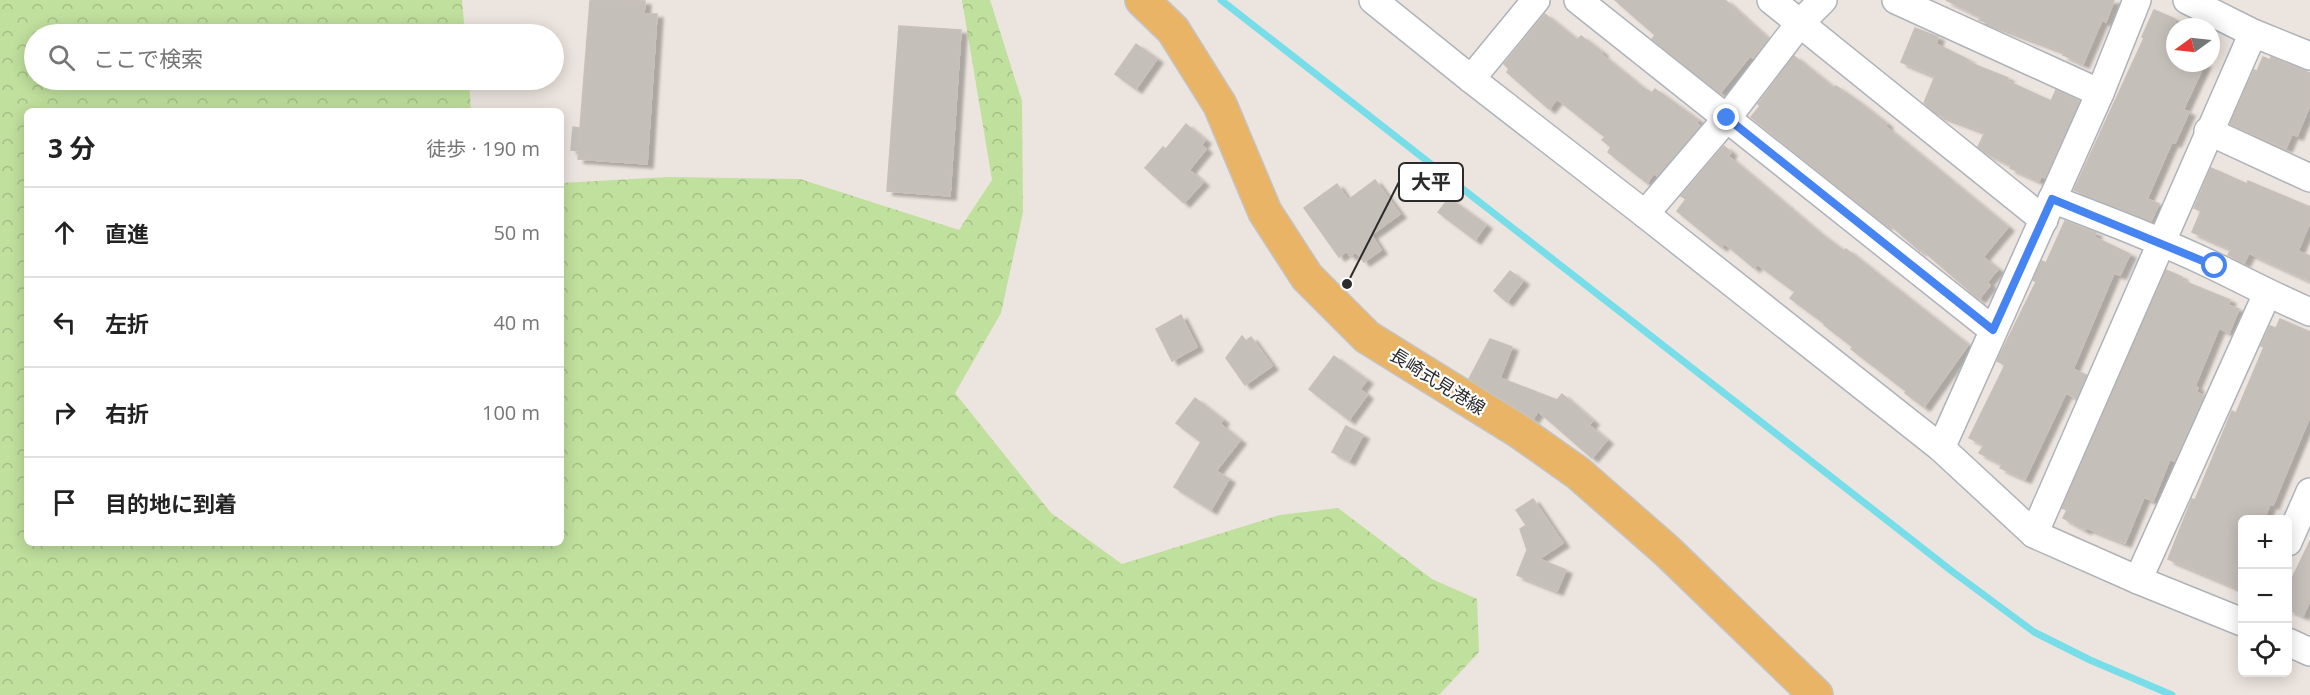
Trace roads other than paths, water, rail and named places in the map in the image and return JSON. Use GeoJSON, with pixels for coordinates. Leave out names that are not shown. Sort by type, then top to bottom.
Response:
{"type":"FeatureCollection","features":[{"type":"Feature","properties":{"kind":"main road","name":"長崎式見港線"},"geometry":{"type":"LineString","coordinates":[[1142,0],[1173,30],[1220,105],[1265,212],[1306,277],[1367,337],[1521,432],[1578,473],[1667,551],[1816,695]]}},
{"type":"Feature","properties":{"kind":"street"},"geometry":{"type":"LineString","coordinates":[[1373,0],[1471,80],[1646,213],[1941,448],[2034,534],[2138,580],[2238,620]]}},
{"type":"Feature","properties":{"kind":"street"},"geometry":{"type":"LineString","coordinates":[[1471,80],[1536,0]]}},
{"type":"Feature","properties":{"kind":"street"},"geometry":{"type":"LineString","coordinates":[[1578,0],[1993,330]]}},
{"type":"Feature","properties":{"kind":"street"},"geometry":{"type":"LineString","coordinates":[[1771,0],[2048,209],[2161,242],[2215,266],[2266,294],[2310,312]]}},
{"type":"Feature","properties":{"kind":"street"},"geometry":{"type":"LineString","coordinates":[[1646,213],[1727,118],[1800,23],[1823,0]]}},
{"type":"Feature","properties":{"kind":"street"},"geometry":{"type":"LineString","coordinates":[[1896,0],[2100,93]]}},
{"type":"Feature","properties":{"kind":"street"},"geometry":{"type":"LineString","coordinates":[[1941,448],[2100,93],[2137,0]]}},
{"type":"Feature","properties":{"kind":"street"},"geometry":{"type":"LineString","coordinates":[[2187,0],[2253,33],[2310,56]]}},
{"type":"Feature","properties":{"kind":"street"},"geometry":{"type":"LineString","coordinates":[[2034,534],[2208,131],[2253,33]]}},
{"type":"Feature","properties":{"kind":"street"},"geometry":{"type":"LineString","coordinates":[[2208,131],[2310,178]]}},
{"type":"Feature","properties":{"kind":"street"},"geometry":{"type":"LineString","coordinates":[[2138,580],[2266,294]]}},
{"type":"Feature","properties":{"kind":"street"},"geometry":{"type":"LineString","coordinates":[[2292,533],[2310,492]]}},
{"type":"Feature","properties":{"kind":"street"},"geometry":{"type":"LineString","coordinates":[[2292,644],[2310,652]]}},
{"type":"Feature","properties":{"kind":"waterway"},"geometry":{"type":"LineString","coordinates":[[1221,0],[1953,572],[2034,632],[2090,660],[2172,695]]}},
{"type":"Feature","properties":{"kind":"place","name":"大平"},"geometry":{"type":"Point","coordinates":[1347,284]}}]}
